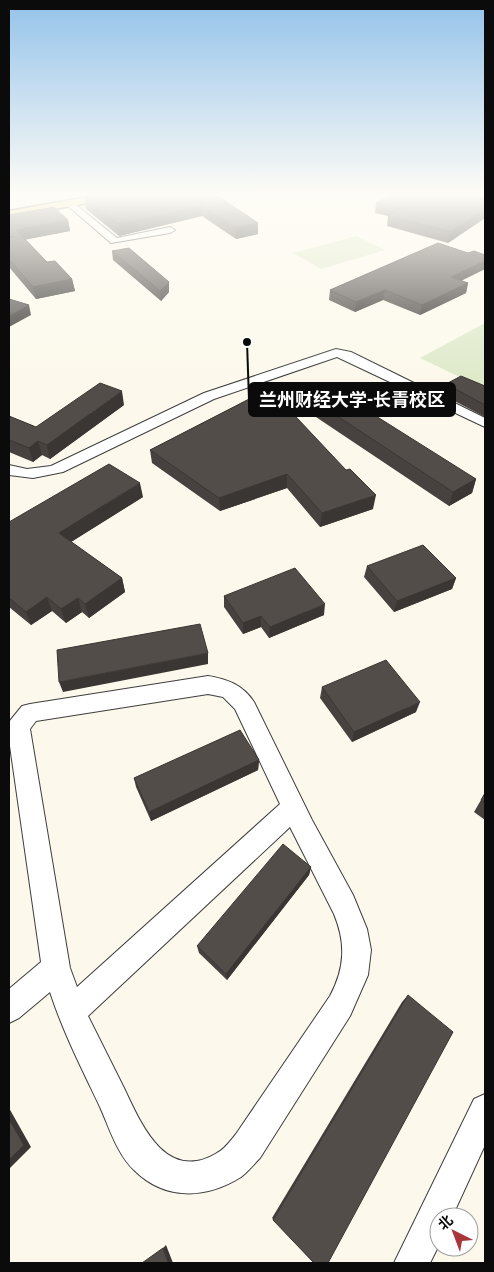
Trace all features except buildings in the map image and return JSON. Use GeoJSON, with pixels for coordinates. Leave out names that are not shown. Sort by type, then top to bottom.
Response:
{"type":"FeatureCollection","features":[{"type":"Feature","properties":{"kind":"street"},"geometry":{"type":"LineString","coordinates":[[9,470],[19,474],[31,474],[57,469],[209,396],[336,353],[349,357],[485,424]]}},
{"type":"Feature","properties":{"kind":"street"},"geometry":{"type":"LineString","coordinates":[[208,685],[221,686],[232,691],[241,698],[293,808],[350,921],[356,942],[356,964],[351,986],[340,1006],[248,1146],[231,1164],[209,1175],[186,1178],[164,1172],[145,1158],[131,1138],[71,1012],[56,968],[18,726],[30,712],[208,685]]}},
{"type":"Feature","properties":{"kind":"street"},"geometry":{"type":"LineString","coordinates":[[71,1012],[293,808]]}},
{"type":"Feature","properties":{"kind":"street"},"geometry":{"type":"LineString","coordinates":[[9,1008],[56,968]]}},
{"type":"Feature","properties":{"kind":"street"},"geometry":{"type":"LineString","coordinates":[[412,1263],[485,1110]]}},
{"type":"Feature","properties":{"kind":"green space"},"geometry":{"type":"Polygon","coordinates":[[[297,255],[367,255],[321,269],[297,255]]]}},
{"type":"Feature","properties":{"kind":"green space"},"geometry":{"type":"Polygon","coordinates":[[[485,323],[485,389],[420,358],[485,323]]]}},
{"type":"Feature","properties":{"kind":"place","name":"兰州财经大学-长青校区"},"geometry":{"type":"Point","coordinates":[247,342]}}]}
